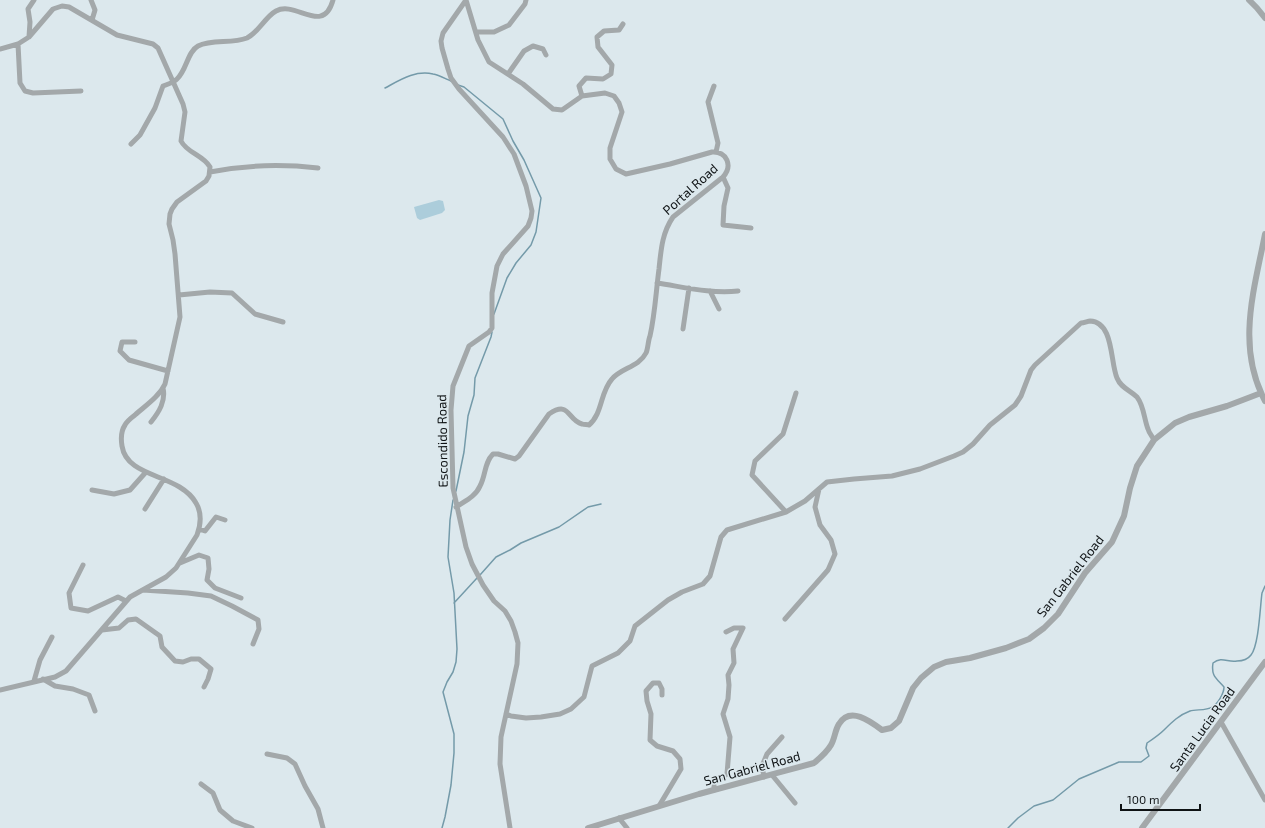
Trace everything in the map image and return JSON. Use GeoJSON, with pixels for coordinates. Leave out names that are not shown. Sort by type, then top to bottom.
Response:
{"type":"FeatureCollection","features":[{"type":"Feature","properties":{"kind":"street"},"geometry":{"type":"LineString","coordinates":[[29,37],[30,22],[28,9],[34,0]]}},
{"type":"Feature","properties":{"kind":"street"},"geometry":{"type":"LineString","coordinates":[[91,0],[95,10],[92,20]]}},
{"type":"Feature","properties":{"kind":"street"},"geometry":{"type":"LineString","coordinates":[[131,144],[140,135],[155,108],[163,86],[174,82],[180,76],[192,52],[198,46],[245,38],[252,34],[269,15],[280,8],[290,8],[320,16],[328,12],[333,0]]}},
{"type":"Feature","properties":{"kind":"street","name":"Portal Road"},"geometry":{"type":"LineString","coordinates":[[456,507],[474,495],[480,488],[486,463],[493,454],[515,459],[519,456],[549,414],[556,409],[562,408],[582,424],[589,424],[594,421],[606,389],[612,379],[636,364],[646,353],[651,328],[662,244],[667,226],[673,217],[723,177],[728,170],[728,161],[723,154],[716,152],[626,174],[616,169],[610,159],[610,148],[622,112],[619,103],[614,96],[605,92],[582,96],[562,110],[553,109],[523,84],[489,62],[476,32],[466,0]]}},
{"type":"Feature","properties":{"kind":"street","name":"Escondido Road"},"geometry":{"type":"LineString","coordinates":[[466,0],[443,33],[441,41],[443,55],[451,78],[477,110],[503,137],[514,154],[526,186],[532,214],[528,226],[503,254],[497,266],[492,292],[491,330],[469,346],[453,386],[450,410],[453,488],[466,547],[472,564],[483,585],[508,616],[517,637],[517,664],[501,737],[499,756],[510,828]]}},
{"type":"Feature","properties":{"kind":"street"},"geometry":{"type":"LineString","coordinates":[[476,32],[494,32],[509,25],[525,4],[526,0]]}},
{"type":"Feature","properties":{"kind":"street"},"geometry":{"type":"LineString","coordinates":[[1249,0],[1258,8],[1265,18]]}},
{"type":"Feature","properties":{"kind":"street"},"geometry":{"type":"LineString","coordinates":[[0,48],[18,44],[29,37],[53,10],[62,6],[69,7],[117,35],[155,46],[158,48],[174,82],[184,108],[181,141],[184,146],[204,159],[210,167],[210,172],[206,181],[177,202],[170,214],[169,224],[175,254],[180,317],[163,388],[151,401],[127,421],[122,432],[121,444],[125,457],[139,470],[164,479],[184,489],[193,497],[199,508],[201,517],[197,535],[180,563],[170,574],[130,597],[66,671],[55,677],[0,690]]}},
{"type":"Feature","properties":{"kind":"street"},"geometry":{"type":"LineString","coordinates":[[582,96],[579,86],[586,78],[602,79],[612,74],[612,64],[598,47],[597,37],[604,31],[619,30],[624,24]]}},
{"type":"Feature","properties":{"kind":"street"},"geometry":{"type":"LineString","coordinates":[[18,44],[20,83],[25,91],[33,93],[81,91]]}},
{"type":"Feature","properties":{"kind":"street"},"geometry":{"type":"LineString","coordinates":[[508,74],[524,52],[533,46],[543,49],[546,55]]}},
{"type":"Feature","properties":{"kind":"street"},"geometry":{"type":"LineString","coordinates":[[714,86],[708,102],[718,143],[716,152]]}},
{"type":"Feature","properties":{"kind":"street"},"geometry":{"type":"LineString","coordinates":[[210,172],[250,167],[296,166],[318,168]]}},
{"type":"Feature","properties":{"kind":"street"},"geometry":{"type":"LineString","coordinates":[[723,177],[728,188],[724,206],[723,225],[751,228]]}},
{"type":"Feature","properties":{"kind":"street"},"geometry":{"type":"LineString","coordinates":[[1265,234],[1251,309],[1249,329],[1250,357],[1261,394],[1265,401]]}},
{"type":"Feature","properties":{"kind":"street"},"geometry":{"type":"LineString","coordinates":[[657,283],[710,291],[738,291]]}},
{"type":"Feature","properties":{"kind":"street"},"geometry":{"type":"LineString","coordinates":[[683,328],[689,288]]}},
{"type":"Feature","properties":{"kind":"street"},"geometry":{"type":"LineString","coordinates":[[710,291],[719,309]]}},
{"type":"Feature","properties":{"kind":"street"},"geometry":{"type":"LineString","coordinates":[[179,295],[210,292],[232,294],[255,314],[282,322]]}},
{"type":"Feature","properties":{"kind":"street"},"geometry":{"type":"LineString","coordinates":[[506,714],[526,718],[560,714],[571,710],[584,697],[592,666],[618,653],[630,641],[635,626],[668,600],[682,592],[703,584],[710,576],[721,537],[727,530],[786,512],[805,501],[827,482],[854,478],[892,476],[941,462],[963,452],[973,444],[990,425],[1016,405],[1031,370],[1081,323],[1090,321],[1105,329],[1109,340],[1116,377],[1121,385],[1137,398],[1141,406],[1148,431],[1154,440]]}},
{"type":"Feature","properties":{"kind":"street"},"geometry":{"type":"LineString","coordinates":[[135,342],[122,342],[120,351],[129,360],[168,371]]}},
{"type":"Feature","properties":{"kind":"street"},"geometry":{"type":"LineString","coordinates":[[151,422],[159,412],[165,396],[163,388]]}},
{"type":"Feature","properties":{"kind":"street"},"geometry":{"type":"LineString","coordinates":[[786,512],[752,475],[755,462],[783,434],[796,393]]}},
{"type":"Feature","properties":{"kind":"street","name":"San Gabriel Road"},"geometry":{"type":"LineString","coordinates":[[588,828],[714,790],[814,763],[824,755],[831,744],[839,724],[846,716],[856,715],[870,721],[882,730],[891,728],[899,722],[913,688],[921,678],[934,667],[946,662],[970,658],[1006,648],[1029,639],[1044,628],[1058,614],[1085,573],[1112,542],[1124,516],[1130,488],[1137,466],[1154,440],[1175,423],[1189,417],[1261,394]]}},
{"type":"Feature","properties":{"kind":"street"},"geometry":{"type":"LineString","coordinates":[[92,490],[114,494],[130,490],[146,472]]}},
{"type":"Feature","properties":{"kind":"street"},"geometry":{"type":"LineString","coordinates":[[145,509],[164,479]]}},
{"type":"Feature","properties":{"kind":"street"},"geometry":{"type":"LineString","coordinates":[[785,619],[828,570],[835,554],[832,540],[820,525],[814,507],[819,489]]}},
{"type":"Feature","properties":{"kind":"street"},"geometry":{"type":"LineString","coordinates":[[199,529],[205,531],[216,516],[225,520]]}},
{"type":"Feature","properties":{"kind":"street"},"geometry":{"type":"LineString","coordinates":[[180,563],[199,555],[208,558],[209,568],[207,580],[215,588],[241,598]]}},
{"type":"Feature","properties":{"kind":"street"},"geometry":{"type":"LineString","coordinates":[[82,565],[69,593],[70,608],[88,611],[118,597],[126,601]]}},
{"type":"Feature","properties":{"kind":"street"},"geometry":{"type":"LineString","coordinates":[[142,590],[211,596],[232,606],[258,620],[259,629],[253,644]]}},
{"type":"Feature","properties":{"kind":"street"},"geometry":{"type":"LineString","coordinates":[[102,630],[118,628],[128,620],[136,619],[160,636],[162,647],[175,661],[183,662],[191,658],[199,660],[211,669],[204,687]]}},
{"type":"Feature","properties":{"kind":"street"},"geometry":{"type":"LineString","coordinates":[[714,790],[714,783],[727,774],[730,737],[723,714],[728,699],[728,675],[734,663],[733,649],[743,628],[734,628],[726,632]]}},
{"type":"Feature","properties":{"kind":"street"},"geometry":{"type":"LineString","coordinates":[[34,682],[40,660],[52,637]]}},
{"type":"Feature","properties":{"kind":"street","name":"Santa Lucia Road"},"geometry":{"type":"LineString","coordinates":[[1142,828],[1265,662]]}},
{"type":"Feature","properties":{"kind":"street"},"geometry":{"type":"LineString","coordinates":[[43,680],[55,686],[73,689],[89,695],[95,711]]}},
{"type":"Feature","properties":{"kind":"street"},"geometry":{"type":"LineString","coordinates":[[659,806],[681,769],[680,759],[672,751],[657,746],[650,740],[651,714],[646,691],[653,683],[659,683],[662,689],[662,695]]}},
{"type":"Feature","properties":{"kind":"street"},"geometry":{"type":"LineString","coordinates":[[1221,722],[1265,800]]}},
{"type":"Feature","properties":{"kind":"street"},"geometry":{"type":"LineString","coordinates":[[764,777],[762,766],[767,754],[782,737]]}},
{"type":"Feature","properties":{"kind":"street"},"geometry":{"type":"LineString","coordinates":[[267,754],[287,758],[295,764],[318,809],[323,828]]}},
{"type":"Feature","properties":{"kind":"street"},"geometry":{"type":"LineString","coordinates":[[772,775],[795,803]]}},
{"type":"Feature","properties":{"kind":"street"},"geometry":{"type":"LineString","coordinates":[[201,784],[213,793],[220,810],[233,821],[252,828]]}},
{"type":"Feature","properties":{"kind":"street"},"geometry":{"type":"LineString","coordinates":[[619,818],[627,828]]}},
{"type":"Feature","properties":{"kind":"shaded area"},"geometry":{"type":"Polygon","coordinates":[[[439,200],[443,201],[445,210],[442,213],[420,220],[417,218],[414,207],[439,200]]]}},
{"type":"Feature","properties":{"kind":"waterway"},"geometry":{"type":"LineString","coordinates":[[385,88],[408,76],[420,73],[440,76],[451,81]]}},
{"type":"Feature","properties":{"kind":"waterway"},"geometry":{"type":"LineString","coordinates":[[458,85],[464,87],[503,119],[541,198],[536,232],[531,245],[516,263],[507,278],[494,314]]}},
{"type":"Feature","properties":{"kind":"waterway"},"geometry":{"type":"LineString","coordinates":[[456,491],[464,452],[468,416],[474,395],[475,378],[492,332]]}},
{"type":"Feature","properties":{"kind":"waterway"},"geometry":{"type":"LineString","coordinates":[[442,828],[451,785],[454,753],[454,734],[443,692],[453,672],[456,662],[457,649],[454,593],[448,557],[450,520],[453,500]]}},
{"type":"Feature","properties":{"kind":"waterway"},"geometry":{"type":"LineString","coordinates":[[480,575],[496,557],[521,543],[559,527],[588,507],[601,504]]}},
{"type":"Feature","properties":{"kind":"waterway"},"geometry":{"type":"LineString","coordinates":[[454,603],[477,578]]}},
{"type":"Feature","properties":{"kind":"waterway"},"geometry":{"type":"LineString","coordinates":[[1008,828],[1034,806],[1053,800],[1079,779],[1119,762],[1141,762],[1149,756],[1146,748],[1147,743],[1160,734],[1176,719],[1190,711],[1207,709],[1214,706],[1220,698],[1224,687],[1213,674],[1213,663],[1219,660],[1241,661],[1247,659],[1251,655],[1256,643],[1262,593],[1265,586]]}}]}
